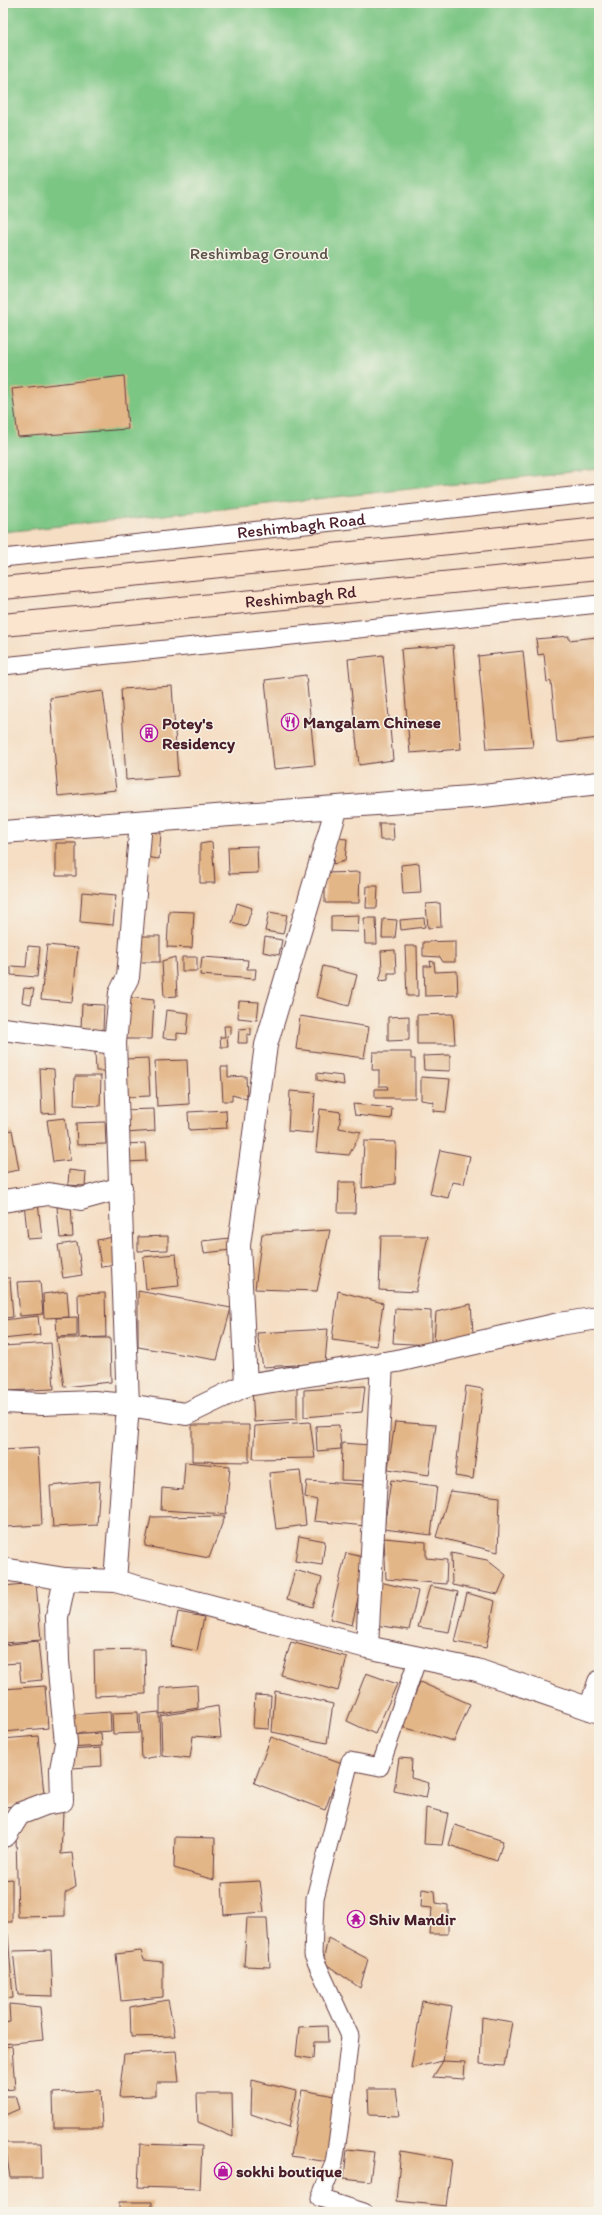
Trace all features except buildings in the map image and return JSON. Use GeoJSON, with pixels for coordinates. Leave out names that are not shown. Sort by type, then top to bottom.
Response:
{"type":"FeatureCollection","features":[{"type":"Feature","properties":{"kind":"main road"},"geometry":{"type":"LineString","coordinates":[[3,588],[599,528]]}},
{"type":"Feature","properties":{"kind":"main road","name":"Reshimbagh Rd"},"geometry":{"type":"LineString","coordinates":[[3,625],[599,568]]}},
{"type":"Feature","properties":{"kind":"street"},"geometry":{"type":"LineString","coordinates":[[3,832],[483,796],[599,783]]}},
{"type":"Feature","properties":{"kind":"street"},"geometry":{"type":"LineString","coordinates":[[246,1385],[239,1245],[266,1045],[337,807]]}},
{"type":"Feature","properties":{"kind":"street"},"geometry":{"type":"LineString","coordinates":[[115,1581],[128,1405],[115,1043],[120,993],[128,977],[141,822]]}},
{"type":"Feature","properties":{"kind":"street"},"geometry":{"type":"LineString","coordinates":[[3,1029],[115,1043]]}},
{"type":"Feature","properties":{"kind":"street"},"geometry":{"type":"LineString","coordinates":[[3,1201],[49,1194],[81,1199],[121,1188]]}},
{"type":"Feature","properties":{"kind":"street"},"geometry":{"type":"LineString","coordinates":[[3,1402],[42,1404],[94,1402],[128,1405],[186,1414],[246,1385],[382,1363],[558,1324],[599,1318]]}},
{"type":"Feature","properties":{"kind":"street"},"geometry":{"type":"LineString","coordinates":[[367,1647],[382,1363]]}},
{"type":"Feature","properties":{"kind":"street"},"geometry":{"type":"LineString","coordinates":[[3,1569],[65,1579],[115,1581],[367,1647],[477,1670],[594,1711],[599,1682]]}},
{"type":"Feature","properties":{"kind":"street"},"geometry":{"type":"LineString","coordinates":[[3,1836],[6,1835],[19,1814],[45,1804],[62,1801],[61,1769],[66,1743],[58,1661],[57,1616],[65,1579]]}},
{"type":"Feature","properties":{"kind":"lane","name":"Reshimbagh Road"},"geometry":{"type":"LineString","coordinates":[[3,558],[599,493]]}},
{"type":"Feature","properties":{"kind":"lane"},"geometry":{"type":"LineString","coordinates":[[3,666],[599,604]]}},
{"type":"Feature","properties":{"kind":"lane"},"geometry":{"type":"LineString","coordinates":[[364,2212],[320,2198],[334,2163],[350,2036],[312,1955],[315,1898],[350,1761],[380,1767],[418,1658]]}},
{"type":"Feature","properties":{"kind":"green space","name":"Reshimbag Ground"},"geometry":{"type":"Polygon","coordinates":[[[3,3],[599,3],[599,469],[3,532],[3,3]]]}},
{"type":"Feature","properties":{"kind":"place","name":"Mangalam Chinese"},"geometry":{"type":"Point","coordinates":[290,722]}},
{"type":"Feature","properties":{"kind":"place","name":"Potey's Residency"},"geometry":{"type":"Point","coordinates":[149,733]}},
{"type":"Feature","properties":{"kind":"place","name":"Shiv Mandir"},"geometry":{"type":"Point","coordinates":[356,1919]}},
{"type":"Feature","properties":{"kind":"place","name":"sokhi boutique"},"geometry":{"type":"Point","coordinates":[223,2171]}}]}
